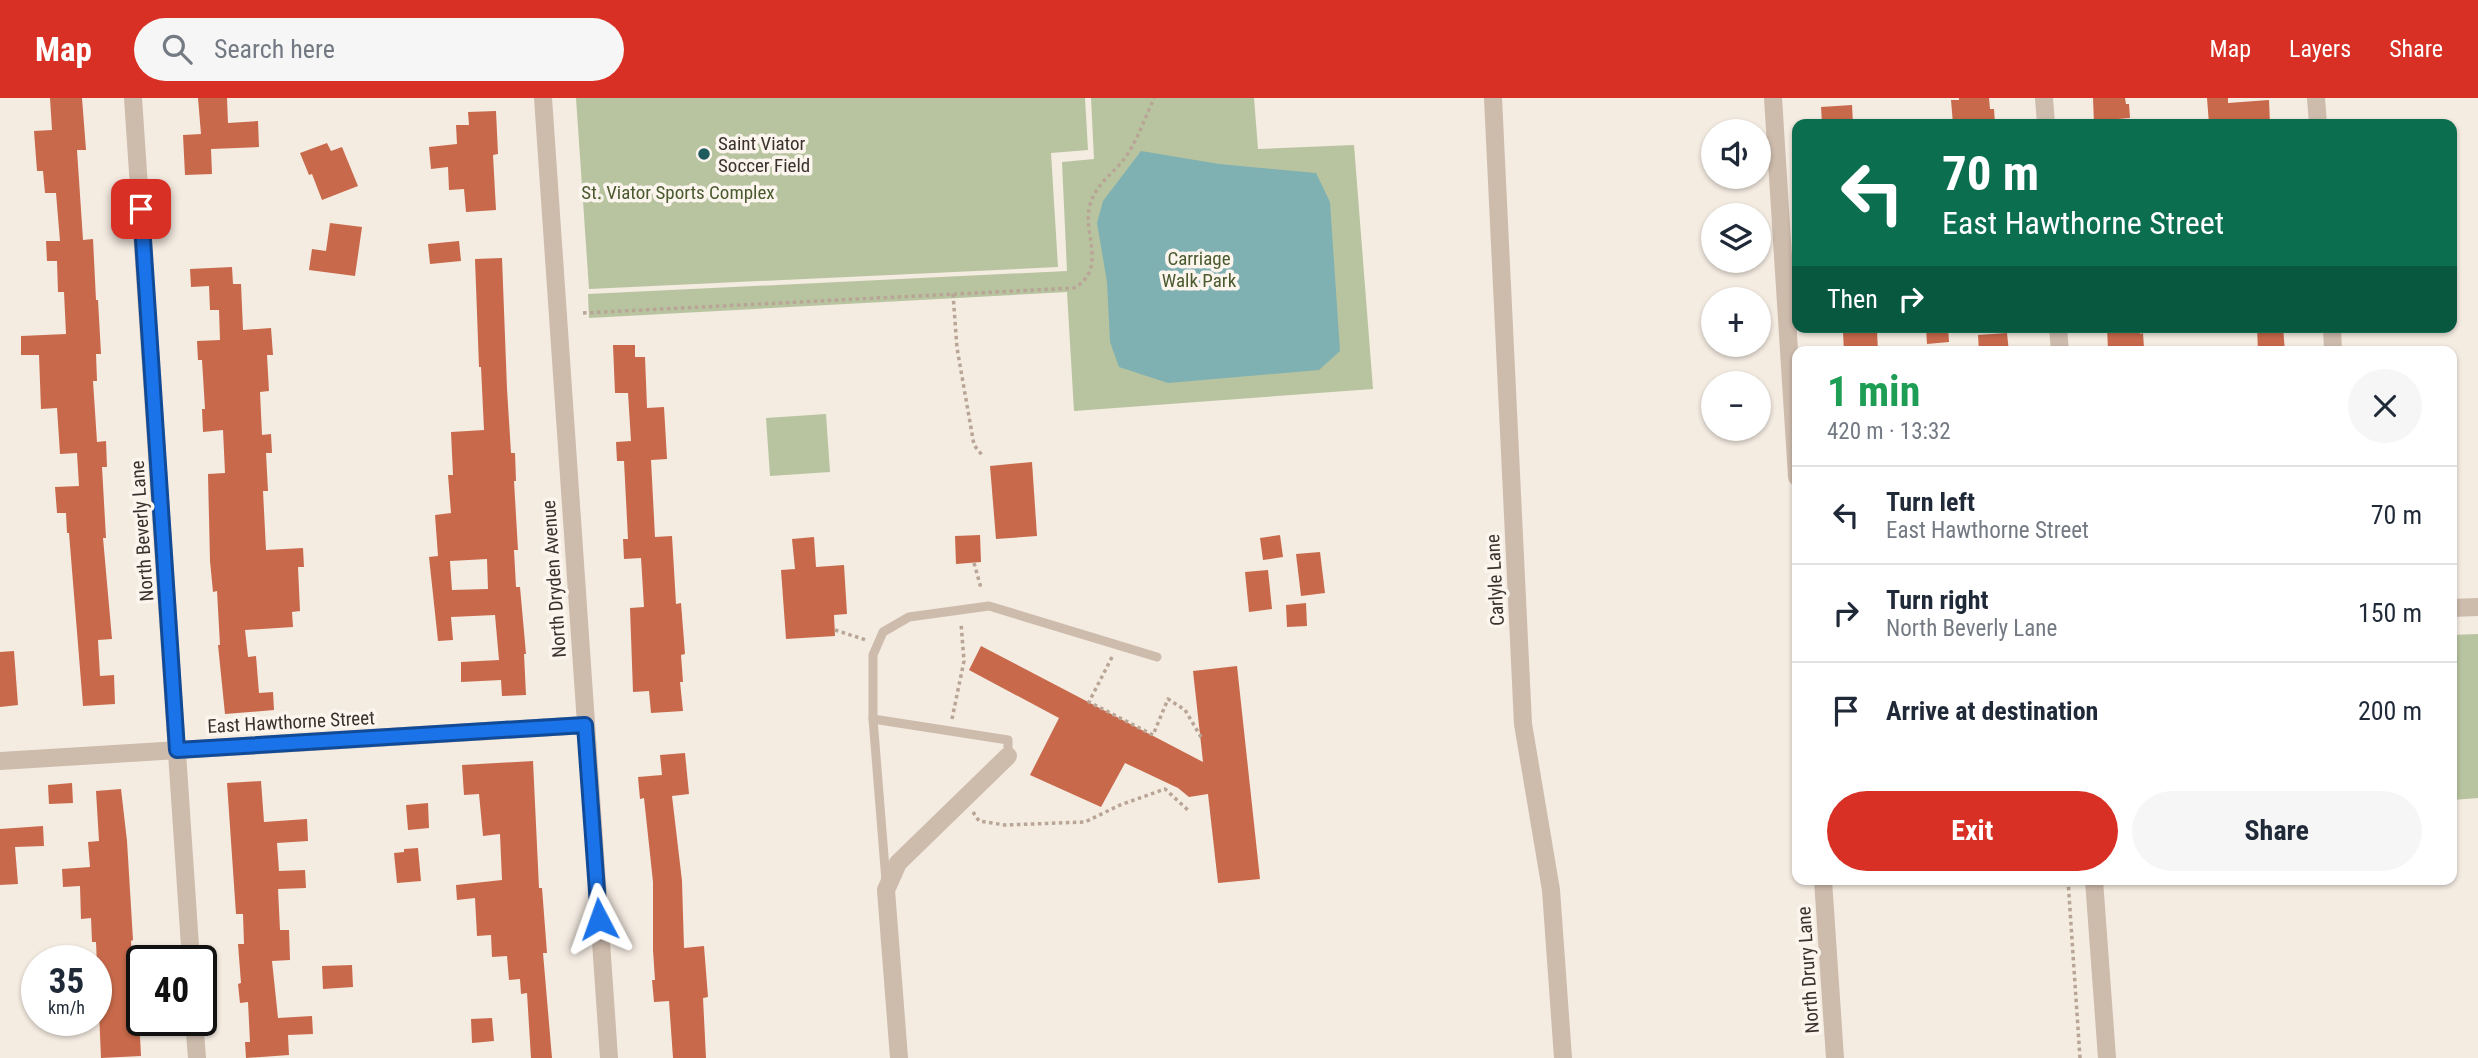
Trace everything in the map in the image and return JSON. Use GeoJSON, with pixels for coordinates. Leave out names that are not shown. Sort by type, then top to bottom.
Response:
{"type":"FeatureCollection","features":[{"type":"Feature","properties":{"kind":"street","name":"North Beverly Lane"},"geometry":{"type":"LineString","coordinates":[[133,98],[190,945]]}},
{"type":"Feature","properties":{"kind":"street","name":"North Dryden Avenue"},"geometry":{"type":"LineString","coordinates":[[543,98],[609,1058]]}},
{"type":"Feature","properties":{"kind":"street","name":"Carlyle Lane"},"geometry":{"type":"LineString","coordinates":[[1493,98],[1523,724],[1551,890],[1563,1058]]}},
{"type":"Feature","properties":{"kind":"street"},"geometry":{"type":"LineString","coordinates":[[1773,98],[1792,398]]}},
{"type":"Feature","properties":{"kind":"street"},"geometry":{"type":"LineString","coordinates":[[2044,98],[2046,119]]}},
{"type":"Feature","properties":{"kind":"street"},"geometry":{"type":"LineString","coordinates":[[2316,98],[2318,119]]}},
{"type":"Feature","properties":{"kind":"street"},"geometry":{"type":"LineString","coordinates":[[2457,608],[2478,607]]}},
{"type":"Feature","properties":{"kind":"street","name":"East Hawthorne Street"},"geometry":{"type":"LineString","coordinates":[[0,761],[585,725]]}},
{"type":"Feature","properties":{"kind":"street"},"geometry":{"type":"LineString","coordinates":[[899,1058],[886,890],[898,863],[1009,756]]}},
{"type":"Feature","properties":{"kind":"street","name":"North Drury Lane"},"geometry":{"type":"LineString","coordinates":[[1823,885],[1835,1058]]}},
{"type":"Feature","properties":{"kind":"street"},"geometry":{"type":"LineString","coordinates":[[2094,885],[2107,1058]]}},
{"type":"Feature","properties":{"kind":"street"},"geometry":{"type":"LineString","coordinates":[[195,1036],[197,1058]]}},
{"type":"Feature","properties":{"kind":"lane"},"geometry":{"type":"LineString","coordinates":[[886,890],[873,719],[873,655],[883,632],[909,617],[989,606],[1157,657]]}},
{"type":"Feature","properties":{"kind":"lane"},"geometry":{"type":"LineString","coordinates":[[873,719],[1008,740],[1009,756]]}},
{"type":"Feature","properties":{"kind":"path"},"geometry":{"type":"LineString","coordinates":[[583,313],[1067,289],[1080,285],[1091,268],[1093,249],[1087,222],[1096,189],[1121,164],[1130,150],[1154,98]]}},
{"type":"Feature","properties":{"kind":"path"},"geometry":{"type":"LineString","coordinates":[[953,293],[957,348],[974,445],[982,455]]}},
{"type":"Feature","properties":{"kind":"path"},"geometry":{"type":"LineString","coordinates":[[975,563],[981,588]]}},
{"type":"Feature","properties":{"kind":"path"},"geometry":{"type":"LineString","coordinates":[[949,731],[964,661],[961,610]]}},
{"type":"Feature","properties":{"kind":"path"},"geometry":{"type":"LineString","coordinates":[[835,631],[878,643]]}},
{"type":"Feature","properties":{"kind":"path"},"geometry":{"type":"LineString","coordinates":[[1117,646],[1089,702],[1153,735],[1168,699],[1185,710],[1200,737]]}},
{"type":"Feature","properties":{"kind":"path"},"geometry":{"type":"LineString","coordinates":[[963,799],[979,821],[1005,825],[1085,822],[1120,805],[1165,789],[1189,811]]}},
{"type":"Feature","properties":{"kind":"path"},"geometry":{"type":"LineString","coordinates":[[2068,885],[2080,1058]]}},
{"type":"Feature","properties":{"kind":"green space","name":"St. Viator Sports Complex"},"geometry":{"type":"Polygon","coordinates":[[[576,98],[1085,98],[1088,150],[1051,153],[1058,267],[589,289],[576,98]]]}},
{"type":"Feature","properties":{"kind":"green space","name":"Carriage Walk Park"},"geometry":{"type":"Polygon","coordinates":[[[1091,98],[1254,98],[1258,149],[1354,145],[1373,389],[1074,411],[1067,292],[589,318],[588,294],[1067,271],[1062,162],[1094,159],[1091,98]]]}},
{"type":"Feature","properties":{"kind":"green space"},"geometry":{"type":"Polygon","coordinates":[[[826,414],[830,472],[770,476],[766,418],[826,414]]]}},
{"type":"Feature","properties":{"kind":"green space"},"geometry":{"type":"Polygon","coordinates":[[[2478,634],[2478,798],[2457,800],[2457,635],[2478,634]]]}},
{"type":"Feature","properties":{"kind":"water"},"geometry":{"type":"Polygon","coordinates":[[[1141,151],[1219,164],[1316,173],[1330,202],[1340,351],[1319,370],[1168,383],[1119,367],[1110,342],[1107,282],[1097,223],[1103,201],[1141,151]]]}},
{"type":"Feature","properties":{"kind":"building"},"geometry":{"type":"Polygon","coordinates":[[[50,98],[82,98],[86,150],[77,150],[83,240],[93,239],[101,354],[96,354],[97,381],[93,381],[97,442],[106,441],[107,467],[102,467],[106,538],[103,538],[112,639],[98,640],[100,676],[114,675],[115,704],[83,706],[69,533],[66,513],[57,513],[55,487],[79,486],[77,453],[60,454],[57,408],[41,409],[39,355],[21,355],[21,336],[66,334],[64,292],[58,292],[57,261],[47,261],[46,241],[60,241],[56,193],[45,193],[43,171],[37,171],[34,131],[52,130],[50,98]]]}},
{"type":"Feature","properties":{"kind":"building"},"geometry":{"type":"Polygon","coordinates":[[[198,98],[227,98],[228,123],[258,121],[259,147],[211,149],[212,174],[185,175],[183,135],[201,134],[198,98]]]}},
{"type":"Feature","properties":{"kind":"building"},"geometry":{"type":"Polygon","coordinates":[[[1989,98],[1995,119],[1953,119],[1951,100],[1989,98]]]}},
{"type":"Feature","properties":{"kind":"building"},"geometry":{"type":"Polygon","coordinates":[[[2093,98],[2125,98],[2126,104],[2129,104],[2130,118],[2094,119],[2093,98]]]}},
{"type":"Feature","properties":{"kind":"building"},"geometry":{"type":"Polygon","coordinates":[[[2207,98],[2228,98],[2228,103],[2269,100],[2270,119],[2209,119],[2207,98]]]}},
{"type":"Feature","properties":{"kind":"building"},"geometry":{"type":"Polygon","coordinates":[[[1852,105],[1853,119],[1822,119],[1821,107],[1852,105]]]}},
{"type":"Feature","properties":{"kind":"building"},"geometry":{"type":"Polygon","coordinates":[[[496,111],[498,154],[493,155],[496,210],[466,212],[464,189],[449,190],[448,167],[431,169],[429,147],[457,144],[456,125],[469,125],[468,112],[496,111]]]}},
{"type":"Feature","properties":{"kind":"building"},"geometry":{"type":"Polygon","coordinates":[[[327,143],[331,151],[342,147],[358,186],[322,200],[300,153],[327,143]]]}},
{"type":"Feature","properties":{"kind":"building"},"geometry":{"type":"Polygon","coordinates":[[[330,223],[362,227],[355,276],[309,270],[312,249],[326,251],[330,223]]]}},
{"type":"Feature","properties":{"kind":"building"},"geometry":{"type":"Polygon","coordinates":[[[459,241],[461,261],[430,264],[428,244],[459,241]]]}},
{"type":"Feature","properties":{"kind":"building"},"geometry":{"type":"Polygon","coordinates":[[[502,258],[511,453],[515,453],[518,550],[514,550],[516,587],[520,587],[526,654],[526,695],[502,696],[501,680],[461,682],[461,662],[499,660],[495,615],[451,617],[453,640],[438,641],[429,557],[438,556],[435,515],[451,513],[448,475],[453,475],[451,432],[484,430],[475,259],[502,258]],[[487,559],[450,561],[452,590],[488,589],[487,559]]]}},
{"type":"Feature","properties":{"kind":"building"},"geometry":{"type":"Polygon","coordinates":[[[232,267],[233,284],[241,284],[243,330],[271,328],[273,355],[267,355],[269,391],[260,392],[262,435],[271,434],[272,453],[266,453],[268,491],[263,491],[266,550],[303,548],[304,567],[298,567],[300,611],[292,612],[293,627],[245,630],[248,657],[256,656],[259,693],[273,692],[274,710],[225,714],[218,645],[217,591],[213,592],[210,561],[208,474],[225,473],[223,430],[203,432],[202,409],[205,409],[202,360],[198,360],[197,341],[220,340],[219,310],[210,310],[209,286],[191,287],[190,269],[232,267]]]}},
{"type":"Feature","properties":{"kind":"building"},"geometry":{"type":"Polygon","coordinates":[[[1843,333],[1877,333],[1878,346],[1844,346],[1843,333]]]}},
{"type":"Feature","properties":{"kind":"building"},"geometry":{"type":"Polygon","coordinates":[[[1926,333],[1948,333],[1949,342],[1927,344],[1926,333]]]}},
{"type":"Feature","properties":{"kind":"building"},"geometry":{"type":"Polygon","coordinates":[[[2007,333],[2008,346],[1979,346],[1978,335],[2007,333]]]}},
{"type":"Feature","properties":{"kind":"building"},"geometry":{"type":"Polygon","coordinates":[[[2107,333],[2143,333],[2144,346],[2108,346],[2107,333]]]}},
{"type":"Feature","properties":{"kind":"building"},"geometry":{"type":"Polygon","coordinates":[[[2257,333],[2283,333],[2285,346],[2258,346],[2257,333]]]}},
{"type":"Feature","properties":{"kind":"building"},"geometry":{"type":"Polygon","coordinates":[[[613,345],[635,345],[635,357],[645,357],[647,408],[664,407],[667,459],[651,460],[655,537],[672,536],[676,604],[681,603],[685,654],[681,655],[683,682],[680,682],[683,711],[651,713],[649,691],[633,692],[630,608],[644,607],[641,558],[624,559],[623,539],[628,539],[624,461],[617,461],[616,442],[631,441],[628,393],[615,393],[613,345]]]}},
{"type":"Feature","properties":{"kind":"building"},"geometry":{"type":"Polygon","coordinates":[[[1032,462],[1037,536],[996,539],[990,466],[1032,462]]]}},
{"type":"Feature","properties":{"kind":"building"},"geometry":{"type":"Polygon","coordinates":[[[980,535],[981,562],[956,564],[955,536],[980,535]]]}},
{"type":"Feature","properties":{"kind":"building"},"geometry":{"type":"Polygon","coordinates":[[[1280,535],[1283,557],[1263,560],[1260,538],[1280,535]]]}},
{"type":"Feature","properties":{"kind":"building"},"geometry":{"type":"Polygon","coordinates":[[[814,537],[816,567],[844,565],[847,614],[834,615],[835,636],[786,639],[781,570],[795,569],[792,539],[814,537]]]}},
{"type":"Feature","properties":{"kind":"building"},"geometry":{"type":"Polygon","coordinates":[[[1320,552],[1325,593],[1301,596],[1296,554],[1320,552]]]}},
{"type":"Feature","properties":{"kind":"building"},"geometry":{"type":"Polygon","coordinates":[[[1268,570],[1272,609],[1249,612],[1245,572],[1268,570]]]}},
{"type":"Feature","properties":{"kind":"building"},"geometry":{"type":"Polygon","coordinates":[[[1306,603],[1307,626],[1287,627],[1286,605],[1306,603]]]}},
{"type":"Feature","properties":{"kind":"building"},"geometry":{"type":"Polygon","coordinates":[[[981,646],[1203,762],[1193,671],[1237,666],[1260,879],[1218,883],[1208,794],[1189,797],[1178,788],[1125,763],[1101,807],[1030,775],[1059,718],[969,670],[981,646]]]}},
{"type":"Feature","properties":{"kind":"building"},"geometry":{"type":"Polygon","coordinates":[[[14,651],[18,705],[0,707],[0,652],[14,651]]]}},
{"type":"Feature","properties":{"kind":"building"},"geometry":{"type":"Polygon","coordinates":[[[685,753],[689,794],[672,796],[682,881],[684,948],[704,946],[708,997],[703,998],[706,1058],[673,1058],[669,1001],[654,1002],[653,882],[644,798],[640,799],[638,777],[662,775],[660,755],[685,753]]]}},
{"type":"Feature","properties":{"kind":"building"},"geometry":{"type":"Polygon","coordinates":[[[533,761],[539,888],[542,888],[547,953],[543,953],[552,1058],[531,1058],[527,993],[521,994],[520,979],[509,980],[507,956],[492,957],[491,935],[477,936],[475,898],[457,900],[456,885],[502,880],[500,834],[483,836],[479,794],[464,795],[462,765],[533,761]]]}},
{"type":"Feature","properties":{"kind":"building"},"geometry":{"type":"Polygon","coordinates":[[[261,781],[264,822],[307,819],[308,841],[277,843],[279,871],[305,870],[306,888],[278,889],[280,930],[289,930],[290,960],[272,961],[278,1018],[312,1016],[313,1034],[288,1035],[289,1055],[246,1058],[245,1042],[250,1042],[248,1002],[240,1003],[238,984],[241,983],[238,944],[244,944],[243,914],[236,914],[227,783],[261,781]]]}},
{"type":"Feature","properties":{"kind":"building"},"geometry":{"type":"Polygon","coordinates":[[[72,783],[73,803],[49,804],[48,785],[72,783]]]}},
{"type":"Feature","properties":{"kind":"building"},"geometry":{"type":"Polygon","coordinates":[[[121,789],[133,940],[131,945],[126,945],[126,1036],[140,1036],[141,1056],[101,1058],[100,1036],[112,1036],[112,945],[96,945],[96,942],[92,942],[91,918],[81,919],[80,886],[63,887],[62,869],[90,867],[88,842],[99,841],[96,791],[121,789]]]}},
{"type":"Feature","properties":{"kind":"building"},"geometry":{"type":"Polygon","coordinates":[[[428,803],[429,828],[408,830],[406,805],[428,803]]]}},
{"type":"Feature","properties":{"kind":"building"},"geometry":{"type":"Polygon","coordinates":[[[43,826],[44,846],[15,847],[18,884],[0,885],[0,829],[43,826]]]}},
{"type":"Feature","properties":{"kind":"building"},"geometry":{"type":"Polygon","coordinates":[[[418,848],[421,881],[397,883],[394,853],[418,848]]]}},
{"type":"Feature","properties":{"kind":"building"},"geometry":{"type":"Polygon","coordinates":[[[352,965],[353,987],[323,989],[322,966],[352,965]]]}},
{"type":"Feature","properties":{"kind":"building"},"geometry":{"type":"Polygon","coordinates":[[[492,1018],[494,1041],[472,1043],[471,1019],[492,1018]]]}},
{"type":"Feature","properties":{"kind":"place","name":"Saint Viator Soccer Field"},"geometry":{"type":"Point","coordinates":[704,154]}},
{"type":"Feature","properties":{"kind":"route"},"geometry":{"type":"LineString","coordinates":[[141,209],[177,750],[585,725],[599,919]]}}]}
